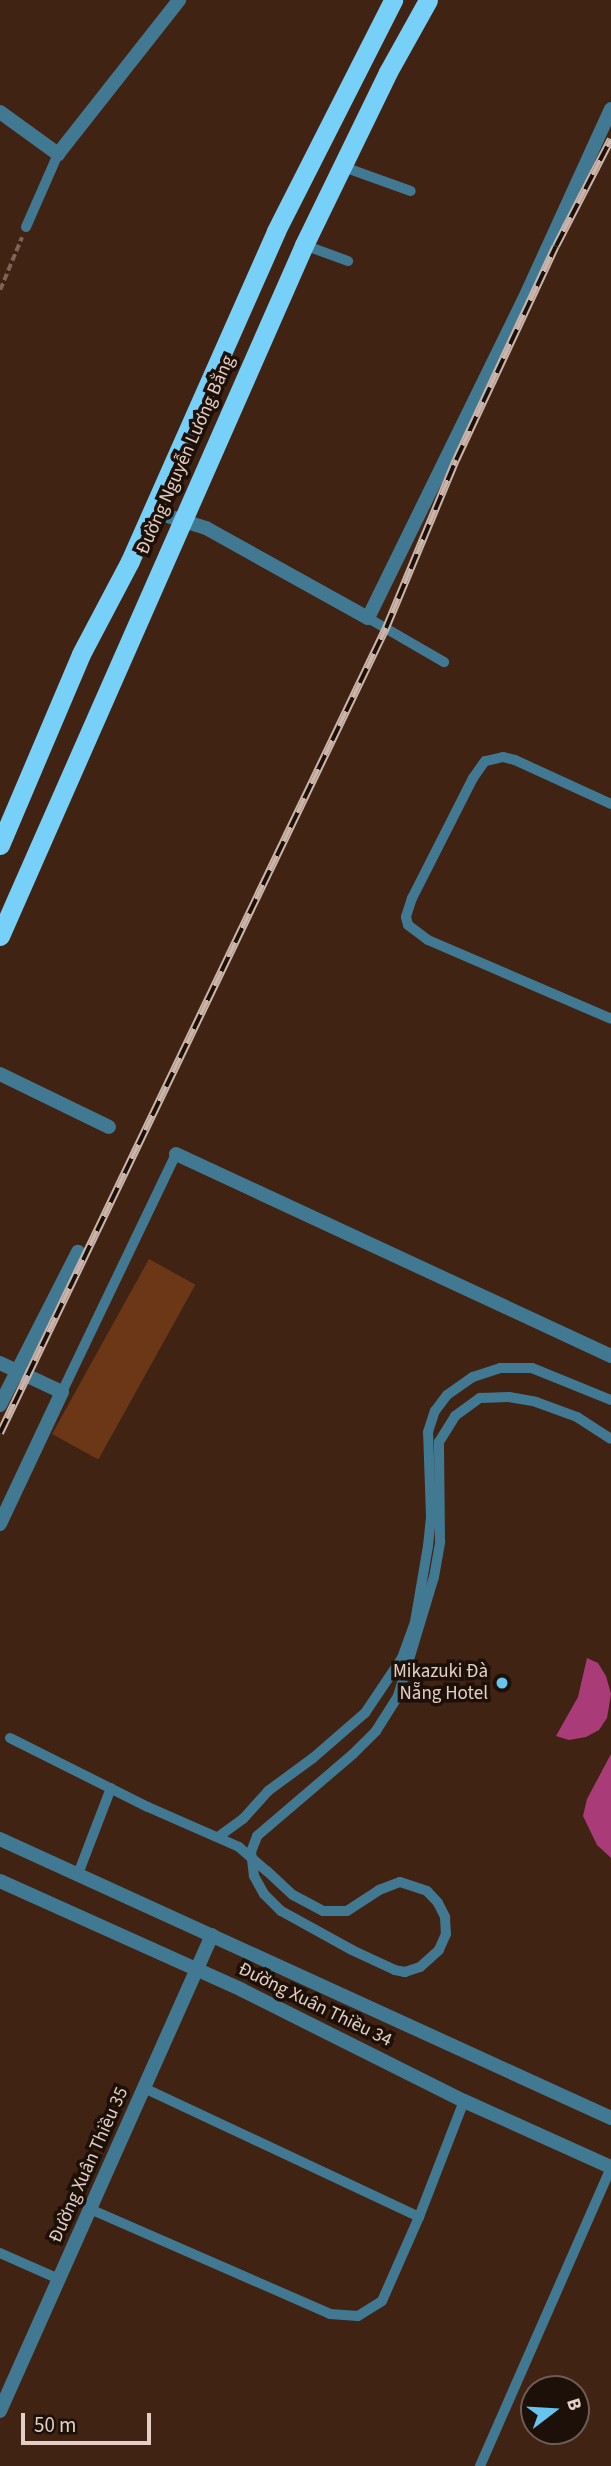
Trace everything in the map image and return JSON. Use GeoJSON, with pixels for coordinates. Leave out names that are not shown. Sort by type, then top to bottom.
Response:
{"type":"FeatureCollection","features":[{"type":"Feature","properties":{"kind":"highway","name":"Đường Nguyễn Lương Bằng"},"geometry":{"type":"LineString","coordinates":[[1,838],[81,654],[152,511],[276,230],[393,0]]}},
{"type":"Feature","properties":{"kind":"highway","name":"Đường Nguyễn Lương Bằng"},"geometry":{"type":"LineString","coordinates":[[0,936],[340,166],[428,0]]}},
{"type":"Feature","properties":{"kind":"street"},"geometry":{"type":"LineString","coordinates":[[0,112],[58,154],[179,0]]}},
{"type":"Feature","properties":{"kind":"street"},"geometry":{"type":"LineString","coordinates":[[152,511],[206,528],[368,618],[523,302],[611,109]]}},
{"type":"Feature","properties":{"kind":"street"},"geometry":{"type":"LineString","coordinates":[[0,1074],[109,1127]]}},
{"type":"Feature","properties":{"kind":"street"},"geometry":{"type":"LineString","coordinates":[[176,1154],[611,1356]]}},
{"type":"Feature","properties":{"kind":"street"},"geometry":{"type":"LineString","coordinates":[[0,1405],[78,1252]]}},
{"type":"Feature","properties":{"kind":"street"},"geometry":{"type":"LineString","coordinates":[[0,1363],[62,1392],[0,1524]]}},
{"type":"Feature","properties":{"kind":"street","name":"Đường Xuân Thiều 34"},"geometry":{"type":"LineString","coordinates":[[0,1839],[611,2118]]}},
{"type":"Feature","properties":{"kind":"street","name":"Đường Xuân Thiều 34"},"geometry":{"type":"LineString","coordinates":[[0,1881],[197,1970],[464,2101],[611,2167]]}},
{"type":"Feature","properties":{"kind":"street","name":"Đường Xuân Thiều 35"},"geometry":{"type":"LineString","coordinates":[[0,2411],[3,2395],[59,2279],[212,1935]]}},
{"type":"Feature","properties":{"kind":"lane"},"geometry":{"type":"LineString","coordinates":[[26,227],[58,154]]}},
{"type":"Feature","properties":{"kind":"lane"},"geometry":{"type":"LineString","coordinates":[[340,166],[411,191]]}},
{"type":"Feature","properties":{"kind":"lane"},"geometry":{"type":"LineString","coordinates":[[304,245],[348,261]]}},
{"type":"Feature","properties":{"kind":"lane"},"geometry":{"type":"LineString","coordinates":[[368,618],[444,662]]}},
{"type":"Feature","properties":{"kind":"lane"},"geometry":{"type":"LineString","coordinates":[[611,804],[515,760],[503,757],[485,761],[473,778],[412,898],[406,917],[408,925],[428,940],[611,1019]]}},
{"type":"Feature","properties":{"kind":"lane"},"geometry":{"type":"LineString","coordinates":[[62,1392],[176,1154]]}},
{"type":"Feature","properties":{"kind":"lane"},"geometry":{"type":"LineString","coordinates":[[218,1837],[243,1818],[268,1791],[313,1758],[365,1713],[402,1658],[415,1622],[428,1546],[431,1516],[428,1432],[435,1411],[447,1395],[473,1377],[500,1368],[532,1368],[611,1400]]}},
{"type":"Feature","properties":{"kind":"lane"},"geometry":{"type":"LineString","coordinates":[[10,1738],[239,1847],[293,1895],[323,1911],[347,1911],[379,1890],[400,1882],[427,1891],[439,1903],[446,1925],[439,1950],[430,1961],[405,1972],[352,1951],[301,1923],[264,1894],[254,1876],[251,1852],[257,1836],[274,1819],[376,1731],[398,1696],[434,1577],[440,1542],[437,1460],[439,1442],[449,1423],[462,1409],[480,1398],[509,1397],[536,1402],[578,1417],[611,1439]]}},
{"type":"Feature","properties":{"kind":"lane"},"geometry":{"type":"LineString","coordinates":[[78,1874],[111,1788]]}},
{"type":"Feature","properties":{"kind":"lane"},"geometry":{"type":"LineString","coordinates":[[144,2088],[419,2217]]}},
{"type":"Feature","properties":{"kind":"lane"},"geometry":{"type":"LineString","coordinates":[[90,2209],[330,2314],[358,2316],[382,2301],[419,2217],[464,2101]]}},
{"type":"Feature","properties":{"kind":"lane"},"geometry":{"type":"LineString","coordinates":[[480,2466],[611,2167]]}},
{"type":"Feature","properties":{"kind":"lane"},"geometry":{"type":"LineString","coordinates":[[0,2253],[59,2279]]}},
{"type":"Feature","properties":{"kind":"path"},"geometry":{"type":"LineString","coordinates":[[0,290],[26,227]]}},
{"type":"Feature","properties":{"kind":"shaded area"},"geometry":{"type":"Polygon","coordinates":[[[149,1259],[195,1285],[98,1460],[52,1434],[149,1259]]]}},
{"type":"Feature","properties":{"kind":"shaded area"},"geometry":{"type":"Polygon","coordinates":[[[587,1658],[598,1663],[606,1676],[611,1694],[607,1718],[599,1730],[586,1737],[569,1740],[556,1736],[578,1697],[587,1658]]]}},
{"type":"Feature","properties":{"kind":"shaded area"},"geometry":{"type":"Polygon","coordinates":[[[611,1754],[611,1858],[597,1845],[583,1816],[587,1799],[611,1754]]]}},
{"type":"Feature","properties":{"kind":"railway"},"geometry":{"type":"LineString","coordinates":[[0,1433],[386,628],[456,460],[556,246],[611,139]]}},
{"type":"Feature","properties":{"kind":"place","name":"Mikazuki Đà Nẵng Hotel"},"geometry":{"type":"Point","coordinates":[502,1683]}}]}
